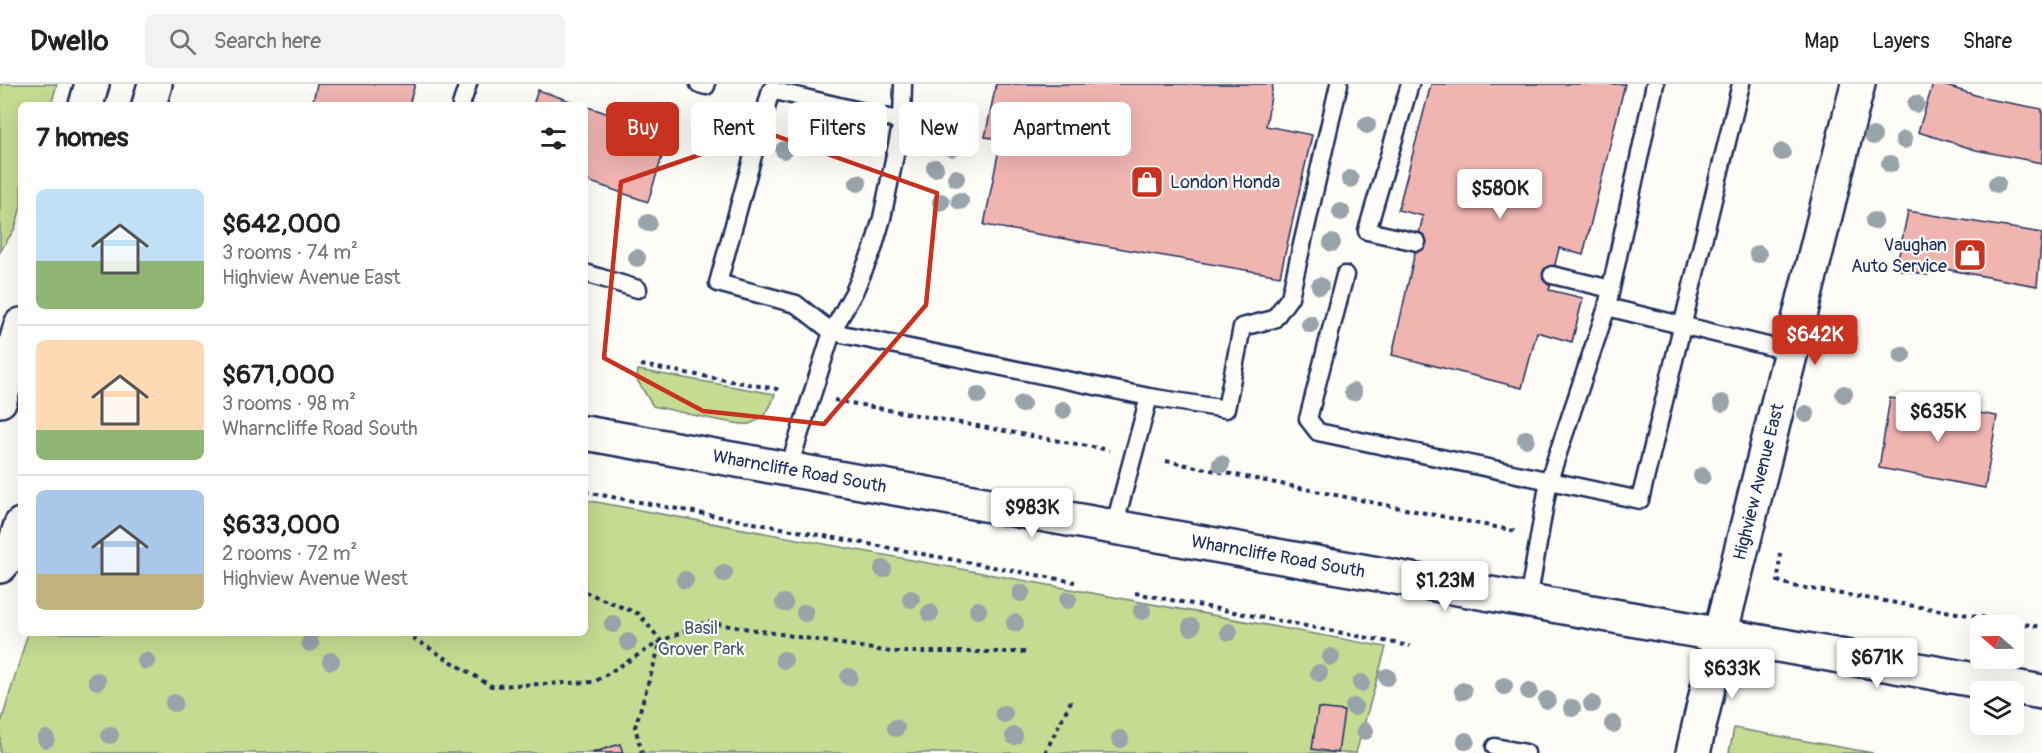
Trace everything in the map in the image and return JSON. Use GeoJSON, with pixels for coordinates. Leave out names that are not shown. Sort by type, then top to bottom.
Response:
{"type":"FeatureCollection","features":[{"type":"Feature","properties":{"kind":"main road"},"geometry":{"type":"LineString","coordinates":[[87,102],[92,84]]}},
{"type":"Feature","properties":{"kind":"main road"},"geometry":{"type":"LineString","coordinates":[[150,102],[155,84]]}},
{"type":"Feature","properties":{"kind":"main road","name":"Highview Avenue East"},"geometry":{"type":"LineString","coordinates":[[1693,753],[1720,635],[1858,84]]}},
{"type":"Feature","properties":{"kind":"main road"},"geometry":{"type":"LineString","coordinates":[[0,324],[18,327]]}},
{"type":"Feature","properties":{"kind":"main road"},"geometry":{"type":"LineString","coordinates":[[0,400],[18,337]]}},
{"type":"Feature","properties":{"kind":"main road","name":"Wharncliffe Road South"},"geometry":{"type":"LineString","coordinates":[[588,434],[2042,692]]}},
{"type":"Feature","properties":{"kind":"main road"},"geometry":{"type":"LineString","coordinates":[[0,566],[12,553],[18,534]]}},
{"type":"Feature","properties":{"kind":"lane"},"geometry":{"type":"LineString","coordinates":[[462,102],[468,84]]}},
{"type":"Feature","properties":{"kind":"lane"},"geometry":{"type":"LineString","coordinates":[[903,84],[903,102]]}},
{"type":"Feature","properties":{"kind":"lane"},"geometry":{"type":"LineString","coordinates":[[899,120],[771,90],[718,283],[796,304],[832,332],[1149,397],[1226,409],[1242,327],[1274,319],[1290,297],[1339,84]]}},
{"type":"Feature","properties":{"kind":"lane"},"geometry":{"type":"LineString","coordinates":[[1410,84],[1367,231],[1417,242]]}},
{"type":"Feature","properties":{"kind":"lane"},"geometry":{"type":"LineString","coordinates":[[1528,601],[1549,480],[1607,307],[1655,84]]}},
{"type":"Feature","properties":{"kind":"lane"},"geometry":{"type":"LineString","coordinates":[[1346,276],[1308,419],[1318,432],[1640,500],[1741,84]]}},
{"type":"Feature","properties":{"kind":"lane"},"geometry":{"type":"LineString","coordinates":[[788,470],[832,332],[854,292],[873,249],[882,218],[899,136]]}},
{"type":"Feature","properties":{"kind":"lane"},"geometry":{"type":"LineString","coordinates":[[588,274],[638,289]]}},
{"type":"Feature","properties":{"kind":"lane"},"geometry":{"type":"LineString","coordinates":[[1552,274],[1611,289]]}},
{"type":"Feature","properties":{"kind":"lane"},"geometry":{"type":"LineString","coordinates":[[1607,307],[1792,352]]}},
{"type":"Feature","properties":{"kind":"lane"},"geometry":{"type":"LineString","coordinates":[[1114,527],[1149,397]]}},
{"type":"Feature","properties":{"kind":"lane"},"geometry":{"type":"LineString","coordinates":[[1495,747],[1526,753]]}},
{"type":"Feature","properties":{"kind":"path"},"geometry":{"type":"LineString","coordinates":[[641,365],[782,390]]}},
{"type":"Feature","properties":{"kind":"path"},"geometry":{"type":"LineString","coordinates":[[831,399],[1109,450]]}},
{"type":"Feature","properties":{"kind":"path"},"geometry":{"type":"LineString","coordinates":[[1166,461],[1538,536]]}},
{"type":"Feature","properties":{"kind":"path"},"geometry":{"type":"LineString","coordinates":[[588,493],[1075,582]]}},
{"type":"Feature","properties":{"kind":"path"},"geometry":{"type":"LineString","coordinates":[[1780,553],[1778,581],[1793,586],[2042,627]]}},
{"type":"Feature","properties":{"kind":"path"},"geometry":{"type":"LineString","coordinates":[[588,593],[639,614],[661,641]]}},
{"type":"Feature","properties":{"kind":"path"},"geometry":{"type":"LineString","coordinates":[[1135,593],[1410,646]]}},
{"type":"Feature","properties":{"kind":"path"},"geometry":{"type":"LineString","coordinates":[[410,636],[490,686],[594,682],[661,641],[706,622],[891,652],[1028,652]]}},
{"type":"Feature","properties":{"kind":"path"},"geometry":{"type":"LineString","coordinates":[[642,753],[635,727],[661,641]]}},
{"type":"Feature","properties":{"kind":"path"},"geometry":{"type":"LineString","coordinates":[[1045,753],[1071,701]]}},
{"type":"Feature","properties":{"kind":"highlighted area"},"geometry":{"type":"Polygon","coordinates":[[[765,132],[937,193],[926,305],[824,424],[703,411],[604,358],[621,182],[765,132]]]}},
{"type":"Feature","properties":{"kind":"green space"},"geometry":{"type":"Polygon","coordinates":[[[0,84],[57,84],[52,102],[18,102],[18,218],[15,228],[0,252],[0,84]]]}},
{"type":"Feature","properties":{"kind":"green space"},"geometry":{"type":"Polygon","coordinates":[[[638,370],[775,394],[769,409],[759,420],[749,424],[732,423],[653,406],[637,380],[638,370]]]}},
{"type":"Feature","properties":{"kind":"green space","name":"Basil Grover Park"},"geometry":{"type":"Polygon","coordinates":[[[588,501],[1386,647],[1356,753],[0,753],[0,726],[27,636],[588,636],[588,501]]]}},
{"type":"Feature","properties":{"kind":"green space"},"geometry":{"type":"Polygon","coordinates":[[[1734,728],[1873,753],[1729,753],[1734,728]]]}},
{"type":"Feature","properties":{"kind":"building"},"geometry":{"type":"Polygon","coordinates":[[[317,84],[415,84],[410,102],[313,102],[317,84]]]}},
{"type":"Feature","properties":{"kind":"building","name":"London Honda"},"geometry":{"type":"Polygon","coordinates":[[[996,84],[1273,84],[1266,126],[1312,135],[1280,276],[984,225],[998,156],[1131,156],[1131,102],[992,102],[996,84]]]}},
{"type":"Feature","properties":{"kind":"building"},"geometry":{"type":"Polygon","coordinates":[[[1431,84],[1625,84],[1583,255],[1559,248],[1549,290],[1583,298],[1572,342],[1537,332],[1522,388],[1392,355],[1423,216],[1398,210],[1431,84]]]}},
{"type":"Feature","properties":{"kind":"building"},"geometry":{"type":"Polygon","coordinates":[[[1933,84],[1940,84],[1988,99],[2042,109],[2042,163],[1976,150],[1918,132],[1933,84]]]}},
{"type":"Feature","properties":{"kind":"building"},"geometry":{"type":"Polygon","coordinates":[[[538,90],[573,102],[534,102],[538,90]]]}},
{"type":"Feature","properties":{"kind":"building"},"geometry":{"type":"Polygon","coordinates":[[[588,107],[606,113],[606,156],[662,156],[648,202],[588,181],[588,107]]]}},
{"type":"Feature","properties":{"kind":"building","name":"London Honda"},"geometry":{"type":"Polygon","coordinates":[[[991,108],[991,138],[985,137],[991,108]]]}},
{"type":"Feature","properties":{"kind":"building","name":"Vaughan Auto Service"},"geometry":{"type":"Polygon","coordinates":[[[1908,211],[2042,233],[2037,286],[1928,266],[1928,275],[1896,269],[1908,211]]]}},
{"type":"Feature","properties":{"kind":"building"},"geometry":{"type":"Polygon","coordinates":[[[1890,398],[1997,416],[1985,488],[1879,468],[1890,398]]]}},
{"type":"Feature","properties":{"kind":"building"},"geometry":{"type":"Polygon","coordinates":[[[1318,708],[1344,711],[1338,753],[1312,749],[1318,708]]]}},
{"type":"Feature","properties":{"kind":"building"},"geometry":{"type":"Polygon","coordinates":[[[620,744],[623,753],[592,753],[620,744]]]}},
{"type":"Feature","properties":{"kind":"place","name":"London Honda"},"geometry":{"type":"Point","coordinates":[1147,182]}},
{"type":"Feature","properties":{"kind":"place","name":"Vaughan Auto Service"},"geometry":{"type":"Point","coordinates":[1970,255]}}]}
